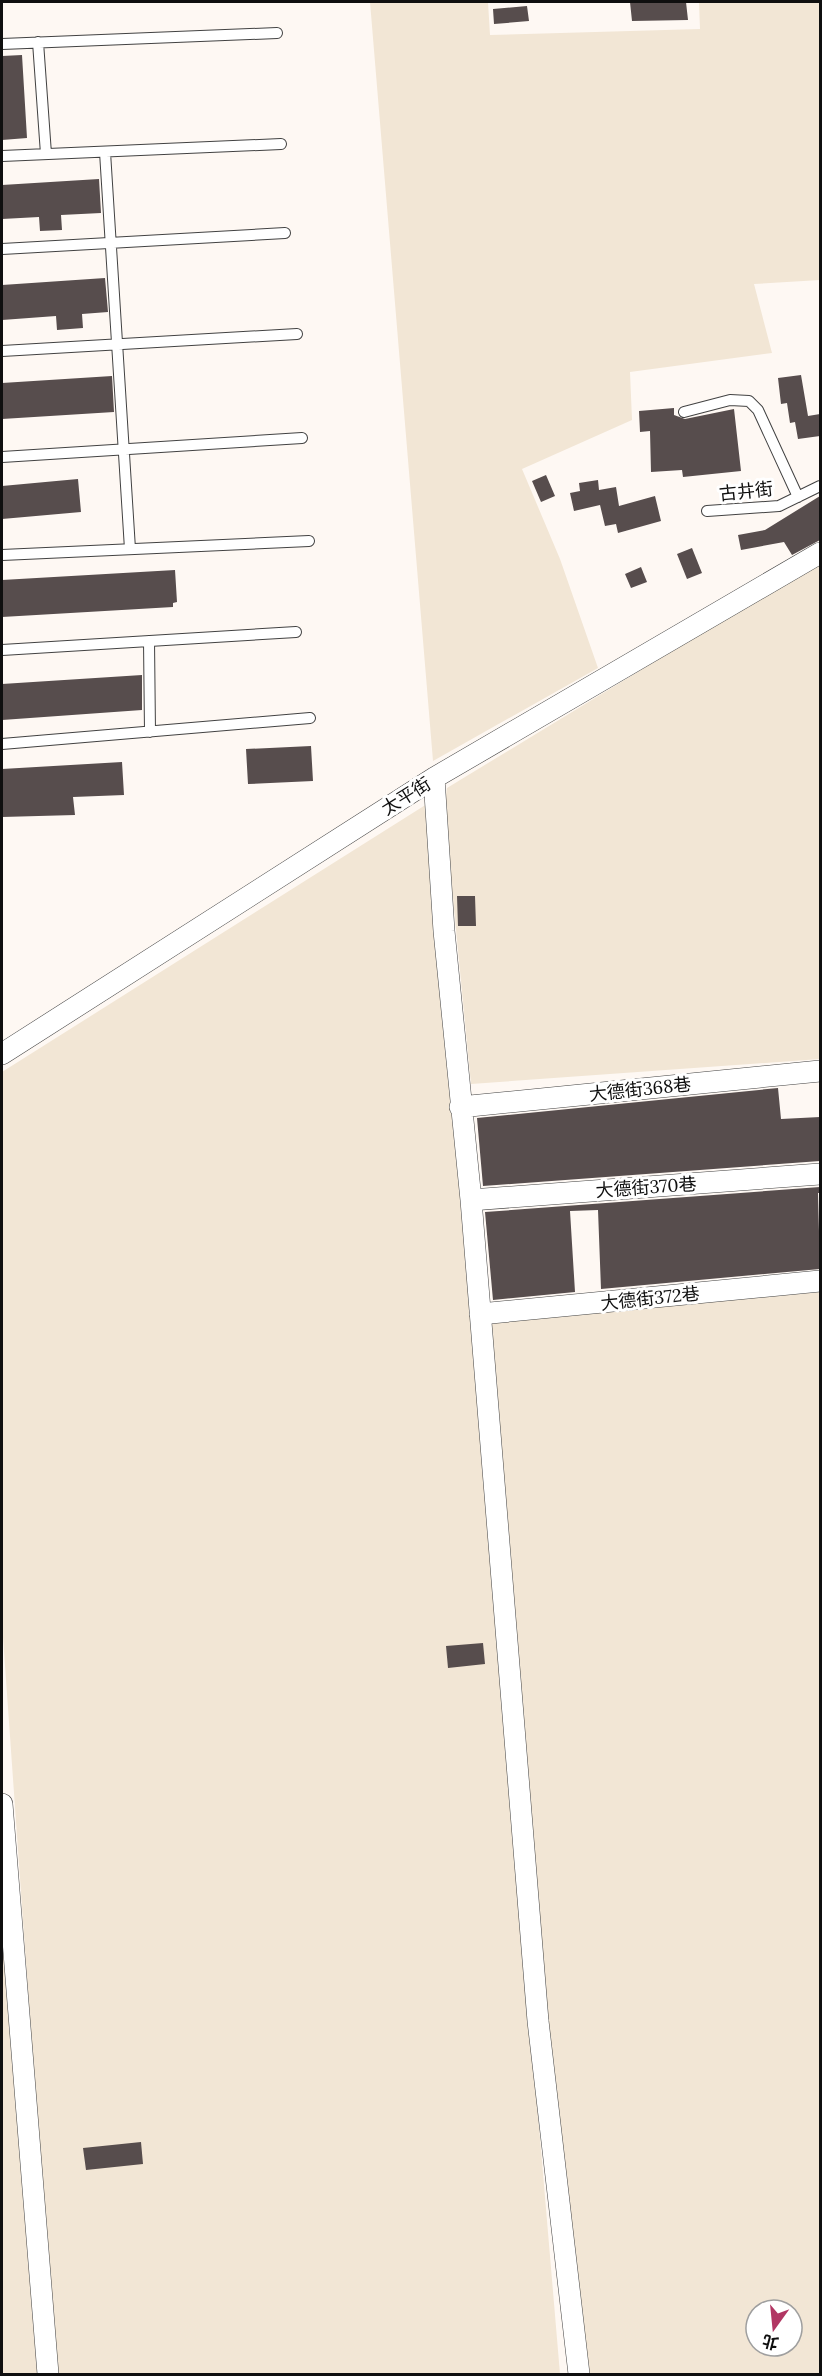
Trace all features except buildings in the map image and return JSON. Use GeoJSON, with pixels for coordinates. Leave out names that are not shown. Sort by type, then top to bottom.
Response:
{"type":"FeatureCollection","features":[{"type":"Feature","properties":{"kind":"street","name":"太平街"},"geometry":{"type":"LineString","coordinates":[[2,1054],[434,778],[820,553]]}},
{"type":"Feature","properties":{"kind":"street"},"geometry":{"type":"LineString","coordinates":[[434,778],[444,931],[471,1200],[538,2021],[579,2374]]}},
{"type":"Feature","properties":{"kind":"street","name":"大德街368巷"},"geometry":{"type":"LineString","coordinates":[[460,1107],[820,1071]]}},
{"type":"Feature","properties":{"kind":"street","name":"大德街370巷"},"geometry":{"type":"LineString","coordinates":[[471,1200],[820,1174]]}},
{"type":"Feature","properties":{"kind":"street","name":"大德街372巷"},"geometry":{"type":"LineString","coordinates":[[480,1314],[820,1281]]}},
{"type":"Feature","properties":{"kind":"street"},"geometry":{"type":"LineString","coordinates":[[2,1804],[48,2374]]}},
{"type":"Feature","properties":{"kind":"lane"},"geometry":{"type":"LineString","coordinates":[[2,44],[277,33]]}},
{"type":"Feature","properties":{"kind":"lane"},"geometry":{"type":"LineString","coordinates":[[38,42],[46,154]]}},
{"type":"Feature","properties":{"kind":"lane"},"geometry":{"type":"LineString","coordinates":[[2,156],[281,144]]}},
{"type":"Feature","properties":{"kind":"lane"},"geometry":{"type":"LineString","coordinates":[[105,152],[130,549]]}},
{"type":"Feature","properties":{"kind":"lane"},"geometry":{"type":"LineString","coordinates":[[2,249],[285,233]]}},
{"type":"Feature","properties":{"kind":"lane"},"geometry":{"type":"LineString","coordinates":[[2,351],[297,334]]}},
{"type":"Feature","properties":{"kind":"lane"},"geometry":{"type":"LineString","coordinates":[[684,412],[730,400],[749,400],[758,410],[798,497]]}},
{"type":"Feature","properties":{"kind":"lane"},"geometry":{"type":"LineString","coordinates":[[2,457],[302,438]]}},
{"type":"Feature","properties":{"kind":"lane","name":"古井街"},"geometry":{"type":"LineString","coordinates":[[707,511],[779,506],[820,486]]}},
{"type":"Feature","properties":{"kind":"lane"},"geometry":{"type":"LineString","coordinates":[[2,555],[309,541]]}},
{"type":"Feature","properties":{"kind":"lane"},"geometry":{"type":"LineString","coordinates":[[2,650],[296,632]]}},
{"type":"Feature","properties":{"kind":"lane"},"geometry":{"type":"LineString","coordinates":[[149,641],[150,732]]}},
{"type":"Feature","properties":{"kind":"lane"},"geometry":{"type":"LineString","coordinates":[[2,744],[310,718]]}},
{"type":"Feature","properties":{"kind":"shaded area"},"geometry":{"type":"Polygon","coordinates":[[[370,2],[488,2],[490,35],[700,29],[699,2],[820,2],[820,280],[754,284],[772,353],[630,372],[632,420],[522,469],[560,559],[598,668],[433,761],[370,2]]]}},
{"type":"Feature","properties":{"kind":"shaded area"},"geometry":{"type":"Polygon","coordinates":[[[820,561],[820,1059],[471,1084],[444,806],[447,788],[820,561]]]}},
{"type":"Feature","properties":{"kind":"shaded area"},"geometry":{"type":"Polygon","coordinates":[[[427,804],[560,2374],[55,2374],[2,1623],[2,1072],[427,804]]]}},
{"type":"Feature","properties":{"kind":"shaded area"},"geometry":{"type":"Polygon","coordinates":[[[820,1292],[820,2374],[575,2374],[491,1319],[820,1292]]]}},
{"type":"Feature","properties":{"kind":"shaded area"},"geometry":{"type":"Polygon","coordinates":[[[2,1871],[40,2374],[2,2374],[2,1871]]]}}]}
